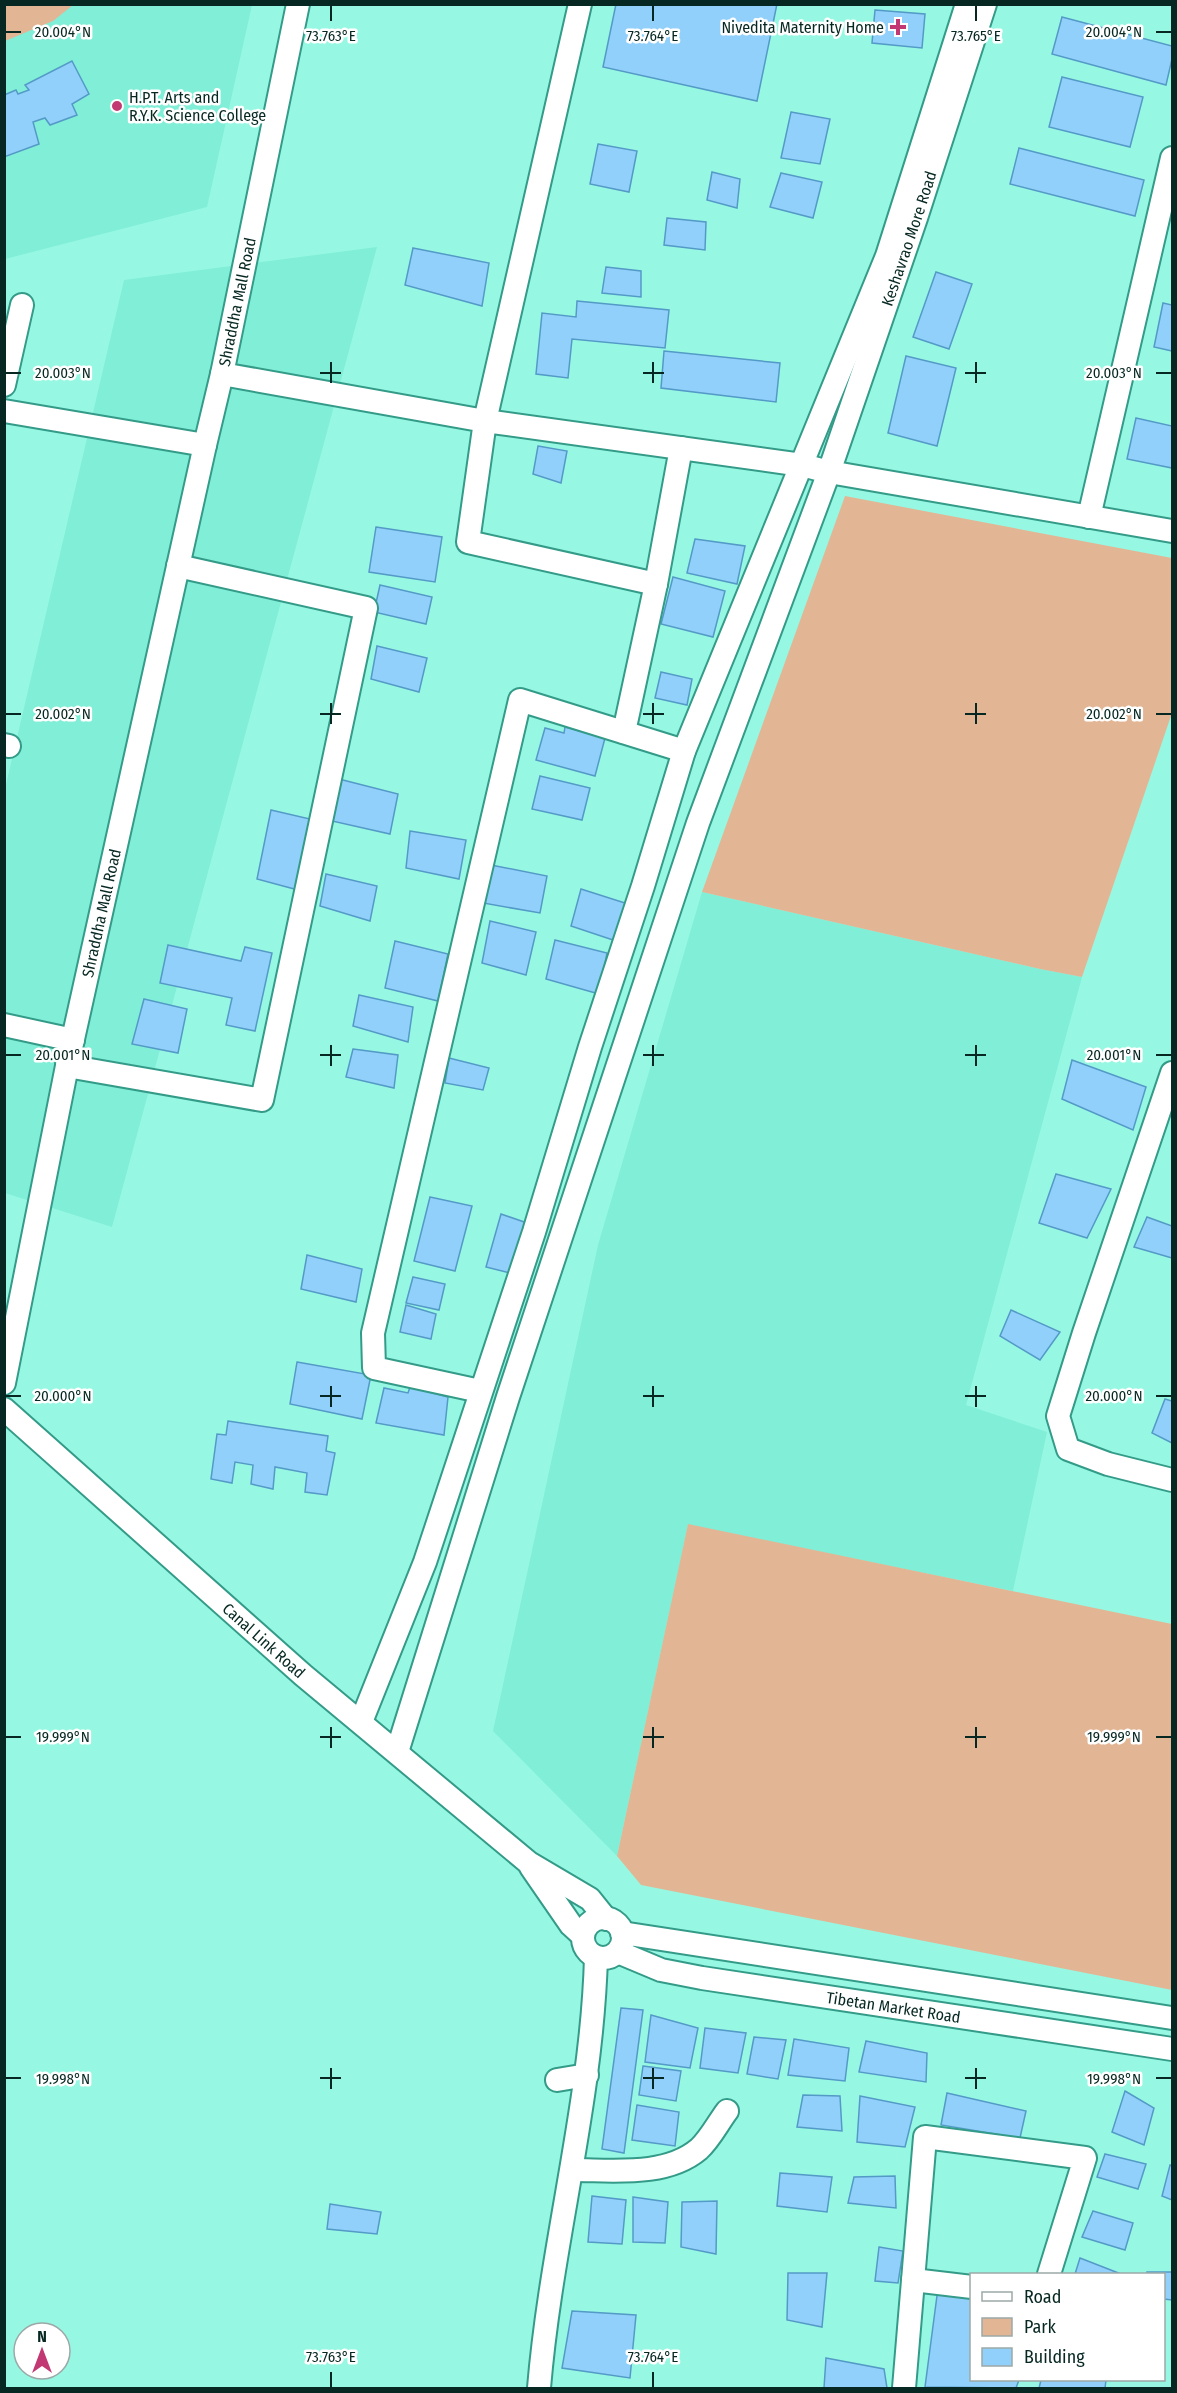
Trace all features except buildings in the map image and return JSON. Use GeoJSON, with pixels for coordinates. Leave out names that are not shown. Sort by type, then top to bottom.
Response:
{"type":"FeatureCollection","features":[{"type":"Feature","properties":{"kind":"street","name":"Shraddha Mall Road"},"geometry":{"type":"LineString","coordinates":[[4,1383],[67,1066],[222,374],[298,4]]}},
{"type":"Feature","properties":{"kind":"street"},"geometry":{"type":"LineString","coordinates":[[580,4],[485,420],[468,542],[656,584]]}},
{"type":"Feature","properties":{"kind":"street"},"geometry":{"type":"LineString","coordinates":[[361,1722],[425,1562],[534,1232],[684,751],[886,256],[967,4]]}},
{"type":"Feature","properties":{"kind":"street","name":"Keshavrao More Road"},"geometry":{"type":"LineString","coordinates":[[397,1752],[512,1386],[698,823],[830,472],[985,4]]}},
{"type":"Feature","properties":{"kind":"street"},"geometry":{"type":"LineString","coordinates":[[1089,517],[1173,158]]}},
{"type":"Feature","properties":{"kind":"street"},"geometry":{"type":"LineString","coordinates":[[4,385],[22,304]]}},
{"type":"Feature","properties":{"kind":"street","name":"Shraddha Mall Road"},"geometry":{"type":"LineString","coordinates":[[222,374],[485,420],[802,465],[830,472],[1173,531]]}},
{"type":"Feature","properties":{"kind":"street"},"geometry":{"type":"LineString","coordinates":[[4,411],[205,445]]}},
{"type":"Feature","properties":{"kind":"street"},"geometry":{"type":"LineString","coordinates":[[624,732],[656,584],[681,448]]}},
{"type":"Feature","properties":{"kind":"street"},"geometry":{"type":"LineString","coordinates":[[67,1066],[262,1100],[366,608],[178,566]]}},
{"type":"Feature","properties":{"kind":"street"},"geometry":{"type":"LineString","coordinates":[[480,1391],[375,1368],[373,1333],[520,700],[684,751]]}},
{"type":"Feature","properties":{"kind":"street"},"geometry":{"type":"LineString","coordinates":[[4,1025],[73,1040]]}},
{"type":"Feature","properties":{"kind":"street"},"geometry":{"type":"LineString","coordinates":[[1171,1085],[1058,1416],[1068,1449],[1108,1464],[1173,1480]]}},
{"type":"Feature","properties":{"kind":"street","name":"Canal Link Road"},"geometry":{"type":"LineString","coordinates":[[4,1409],[303,1675],[529,1863],[590,1899],[616,1935]]}},
{"type":"Feature","properties":{"kind":"street","name":"Canal Link Road"},"geometry":{"type":"LineString","coordinates":[[529,1863],[571,1925],[584,1936],[584,1944],[589,1952],[596,1957]]}},
{"type":"Feature","properties":{"kind":"street"},"geometry":{"type":"LineString","coordinates":[[539,2388],[543,2337],[573,2170],[587,2075],[596,1957],[608,1958],[616,1935],[591,1922],[584,1936]]}},
{"type":"Feature","properties":{"kind":"street","name":"Tibetan Market Road"},"geometry":{"type":"LineString","coordinates":[[616,1935],[1173,2018]]}},
{"type":"Feature","properties":{"kind":"street","name":"Tibetan Market Road"},"geometry":{"type":"LineString","coordinates":[[616,1935],[661,1970],[1173,2049]]}},
{"type":"Feature","properties":{"kind":"street"},"geometry":{"type":"LineString","coordinates":[[557,2080],[587,2075]]}},
{"type":"Feature","properties":{"kind":"street"},"geometry":{"type":"LineString","coordinates":[[573,2170],[651,2169],[675,2162],[699,2149],[727,2111]]}},
{"type":"Feature","properties":{"kind":"street"},"geometry":{"type":"LineString","coordinates":[[904,2388],[925,2137],[1086,2158],[1049,2273]]}},
{"type":"Feature","properties":{"kind":"street"},"geometry":{"type":"LineString","coordinates":[[913,2280],[970,2287]]}},
{"type":"Feature","properties":{"kind":"shaded area","name":"H.P.T. Arts and R.Y.K. Science College"},"geometry":{"type":"Polygon","coordinates":[[[5,5],[252,5],[207,207],[5,259],[5,5]]]}},
{"type":"Feature","properties":{"kind":"shaded area"},"geometry":{"type":"Polygon","coordinates":[[[377,247],[112,1227],[5,1193],[5,789],[124,280],[377,247]]]}},
{"type":"Feature","properties":{"kind":"shaded area"},"geometry":{"type":"Polygon","coordinates":[[[702,892],[1082,977],[966,1405],[1047,1432],[1013,1591],[688,1525],[617,1856],[493,1731],[598,1245],[702,892]]]}},
{"type":"Feature","properties":{"kind":"green space"},"geometry":{"type":"Polygon","coordinates":[[[5,4],[73,5],[53,21],[5,41],[5,4]]]}},
{"type":"Feature","properties":{"kind":"green space"},"geometry":{"type":"Polygon","coordinates":[[[845,496],[1172,558],[1172,713],[1082,977],[702,892],[845,496]]]}},
{"type":"Feature","properties":{"kind":"green space"},"geometry":{"type":"Polygon","coordinates":[[[688,1524],[1172,1624],[1172,1990],[641,1885],[617,1856],[688,1524]]]}},
{"type":"Feature","properties":{"kind":"place","name":"Nivedita Maternity Home"},"geometry":{"type":"Point","coordinates":[898,27]}},
{"type":"Feature","properties":{"kind":"place","name":"H.P.T. Arts and R.Y.K. Science College"},"geometry":{"type":"Point","coordinates":[117,106]}}]}
